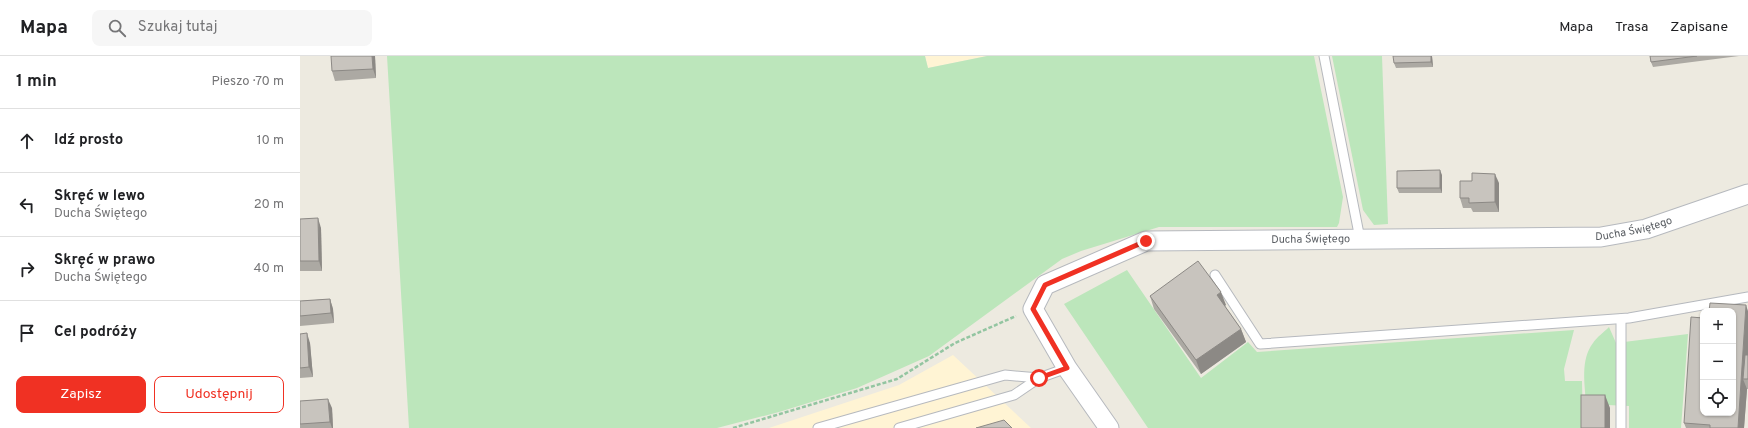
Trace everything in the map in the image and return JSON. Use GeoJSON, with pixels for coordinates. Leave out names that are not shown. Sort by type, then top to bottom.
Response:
{"type":"FeatureCollection","features":[{"type":"Feature","properties":{"kind":"street","name":"Ducha Świętego"},"geometry":{"type":"LineString","coordinates":[[1033,309],[1045,285],[1146,241],[1602,237],[1646,229],[1748,194]]}},
{"type":"Feature","properties":{"kind":"street"},"geometry":{"type":"LineString","coordinates":[[1033,309],[1067,368],[1109,428]]}},
{"type":"Feature","properties":{"kind":"lane"},"geometry":{"type":"LineString","coordinates":[[1324,56],[1360,239]]}},
{"type":"Feature","properties":{"kind":"lane"},"geometry":{"type":"LineString","coordinates":[[1215,275],[1260,344],[1621,319],[1748,298]]}},
{"type":"Feature","properties":{"kind":"lane"},"geometry":{"type":"LineString","coordinates":[[1621,319],[1621,428]]}},
{"type":"Feature","properties":{"kind":"lane"},"geometry":{"type":"LineString","coordinates":[[899,428],[1014,394],[1039,378],[1067,368]]}},
{"type":"Feature","properties":{"kind":"lane"},"geometry":{"type":"LineString","coordinates":[[818,428],[1005,375],[1039,378]]}},
{"type":"Feature","properties":{"kind":"path"},"geometry":{"type":"LineString","coordinates":[[733,428],[897,379],[955,343],[1033,309]]}},
{"type":"Feature","properties":{"kind":"shaded area"},"geometry":{"type":"Polygon","coordinates":[[[925,56],[987,56],[928,68],[925,56]]]}},
{"type":"Feature","properties":{"kind":"shaded area"},"geometry":{"type":"Polygon","coordinates":[[[953,355],[1031,428],[769,428],[899,385],[953,355]]]}},
{"type":"Feature","properties":{"kind":"green space"},"geometry":{"type":"Polygon","coordinates":[[[387,56],[925,56],[928,68],[987,56],[1314,56],[1343,197],[1339,223],[1337,227],[1159,227],[1081,251],[1062,259],[929,356],[857,388],[779,412],[717,428],[409,428],[387,56]]]}},
{"type":"Feature","properties":{"kind":"green space"},"geometry":{"type":"Polygon","coordinates":[[[1332,56],[1382,56],[1388,224],[1374,225],[1363,210],[1332,56]]]}},
{"type":"Feature","properties":{"kind":"green space"},"geometry":{"type":"Polygon","coordinates":[[[1127,270],[1201,378],[1248,342],[1257,352],[1574,330],[1564,369],[1565,381],[1582,381],[1583,428],[1148,428],[1064,304],[1127,270]]]}},
{"type":"Feature","properties":{"kind":"green space"},"geometry":{"type":"Polygon","coordinates":[[[1609,327],[1616,343],[1688,334],[1681,428],[1629,428],[1629,406],[1586,404],[1584,372],[1586,357],[1595,341],[1609,327]]]}},
{"type":"Feature","properties":{"kind":"building"},"geometry":{"type":"Polygon","coordinates":[[[331,56],[372,56],[373,69],[332,71],[331,56]]]}},
{"type":"Feature","properties":{"kind":"building"},"geometry":{"type":"Polygon","coordinates":[[[1393,56],[1431,56],[1431,62],[1394,63],[1393,56]]]}},
{"type":"Feature","properties":{"kind":"building"},"geometry":{"type":"Polygon","coordinates":[[[1650,56],[1697,56],[1651,62],[1650,56]]]}},
{"type":"Feature","properties":{"kind":"building"},"geometry":{"type":"Polygon","coordinates":[[[1440,170],[1440,188],[1397,188],[1397,171],[1440,170]]]}},
{"type":"Feature","properties":{"kind":"building"},"geometry":{"type":"Polygon","coordinates":[[[1472,173],[1495,174],[1495,202],[1469,203],[1469,198],[1460,198],[1460,181],[1472,181],[1472,173]]]}},
{"type":"Feature","properties":{"kind":"building"},"geometry":{"type":"Polygon","coordinates":[[[318,218],[319,261],[300,261],[300,219],[318,218]]]}},
{"type":"Feature","properties":{"kind":"building"},"geometry":{"type":"Polygon","coordinates":[[[1198,261],[1221,292],[1217,295],[1241,329],[1196,360],[1150,296],[1198,261]]]}},
{"type":"Feature","properties":{"kind":"building"},"geometry":{"type":"Polygon","coordinates":[[[330,299],[331,313],[300,316],[300,301],[330,299]]]}},
{"type":"Feature","properties":{"kind":"building"},"geometry":{"type":"Polygon","coordinates":[[[1710,303],[1746,305],[1738,428],[1710,428],[1710,425],[1684,423],[1691,317],[1700,318],[1700,416],[1736,416],[1736,308],[1709,308],[1710,303]]]}},
{"type":"Feature","properties":{"kind":"building"},"geometry":{"type":"Polygon","coordinates":[[[307,333],[309,367],[300,368],[300,334],[307,333]]]}},
{"type":"Feature","properties":{"kind":"building"},"geometry":{"type":"Polygon","coordinates":[[[1745,355],[1748,355],[1748,379],[1743,379],[1745,355]]]}},
{"type":"Feature","properties":{"kind":"building"},"geometry":{"type":"Polygon","coordinates":[[[1581,395],[1605,395],[1605,428],[1581,428],[1581,395]]]}},
{"type":"Feature","properties":{"kind":"building"},"geometry":{"type":"Polygon","coordinates":[[[328,399],[330,422],[300,424],[300,401],[328,399]]]}},
{"type":"Feature","properties":{"kind":"building"},"geometry":{"type":"Polygon","coordinates":[[[1004,420],[1012,428],[976,428],[1004,420]]]}},
{"type":"Feature","properties":{"kind":"route"},"geometry":{"type":"LineString","coordinates":[[1039,378],[1067,368],[1033,309],[1045,285],[1146,241]]}}]}
